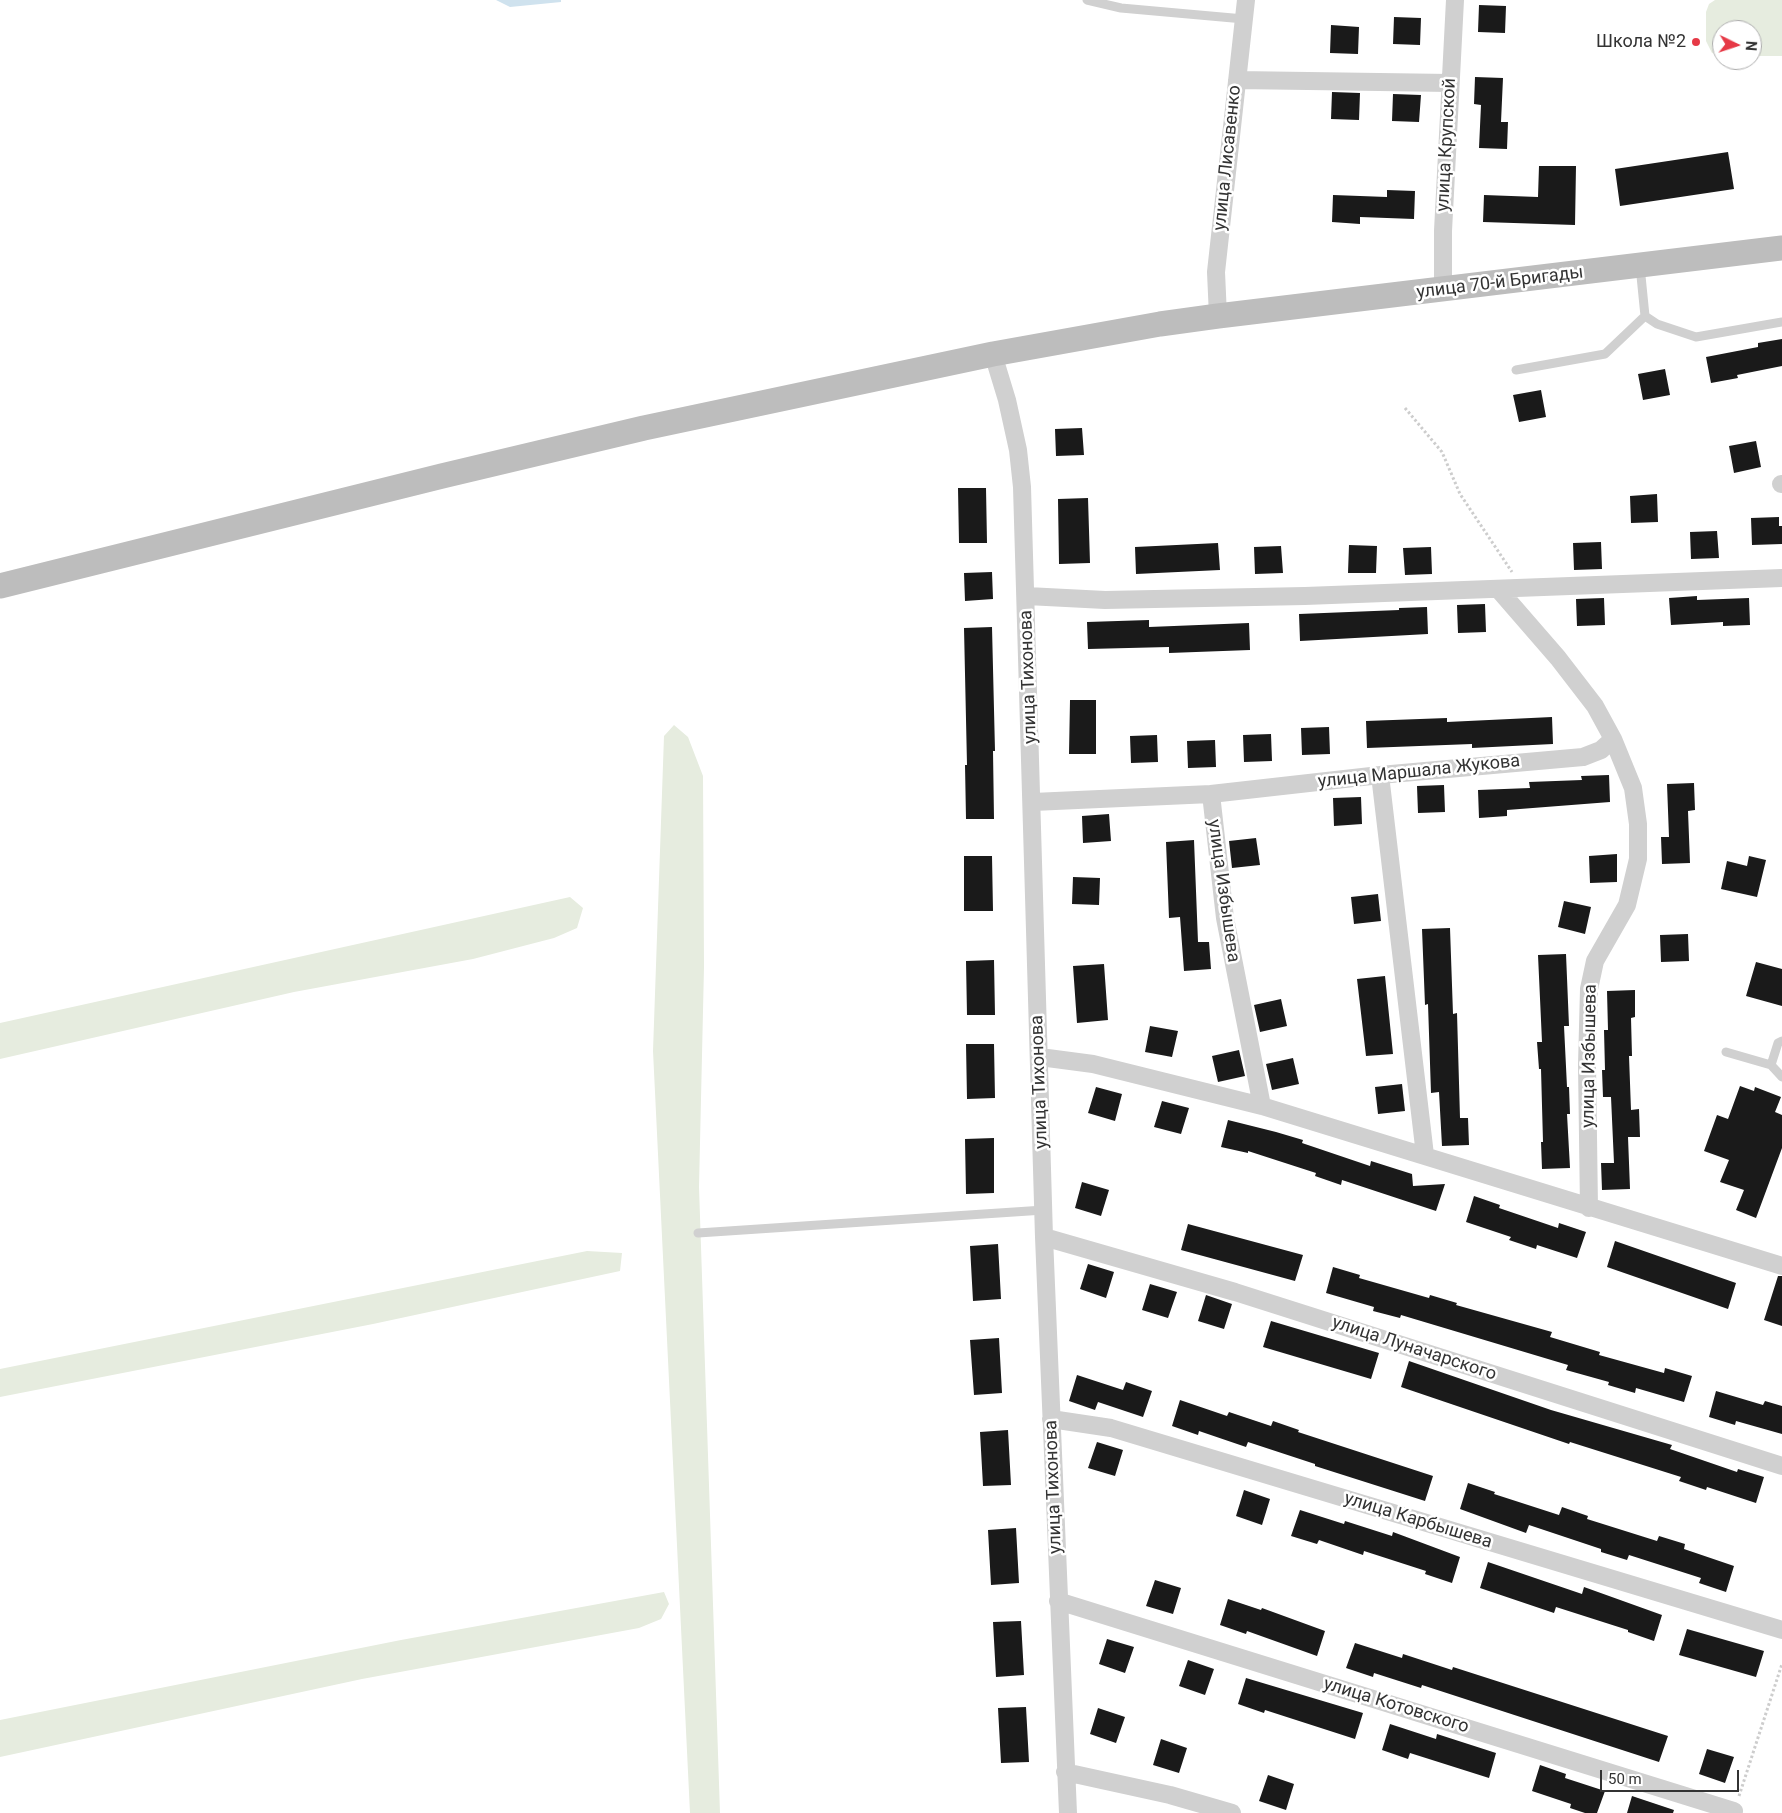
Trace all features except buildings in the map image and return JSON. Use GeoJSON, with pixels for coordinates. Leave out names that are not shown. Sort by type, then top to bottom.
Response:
{"type":"FeatureCollection","features":[{"type":"Feature","properties":{"kind":"main road","name":"улица 70-й Бригады"},"geometry":{"type":"LineString","coordinates":[[0,586],[442,476],[644,428],[993,354],[1160,324],[1218,316],[1780,251]]}},
{"type":"Feature","properties":{"kind":"street","name":"улица Лисавенко"},"geometry":{"type":"LineString","coordinates":[[1218,316],[1216,272],[1246,0]]}},
{"type":"Feature","properties":{"kind":"street","name":"улица Крупской"},"geometry":{"type":"LineString","coordinates":[[1443,290],[1443,231],[1455,0]]}},
{"type":"Feature","properties":{"kind":"street"},"geometry":{"type":"LineString","coordinates":[[1237,80],[1450,83]]}},
{"type":"Feature","properties":{"kind":"street","name":"улица Тихонова"},"geometry":{"type":"LineString","coordinates":[[993,354],[1007,400],[1018,450],[1022,487],[1027,596],[1044,1237],[1068,1813]]}},
{"type":"Feature","properties":{"kind":"street"},"geometry":{"type":"LineString","coordinates":[[1027,596],[1105,600],[1499,590],[1782,578]]}},
{"type":"Feature","properties":{"kind":"street"},"geometry":{"type":"LineString","coordinates":[[1499,590],[1595,706],[1612,739]]}},
{"type":"Feature","properties":{"kind":"street","name":"улица Маршала Жукова"},"geometry":{"type":"LineString","coordinates":[[1033,802],[1210,794],[1380,775],[1582,756],[1601,750],[1612,739]]}},
{"type":"Feature","properties":{"kind":"street","name":"улица Избышева"},"geometry":{"type":"LineString","coordinates":[[1589,1208],[1588,989],[1595,961],[1627,905],[1638,859],[1638,824],[1633,788],[1612,739]]}},
{"type":"Feature","properties":{"kind":"street"},"geometry":{"type":"LineString","coordinates":[[1380,775],[1425,1155]]}},
{"type":"Feature","properties":{"kind":"street","name":"улица Избышева"},"geometry":{"type":"LineString","coordinates":[[1210,794],[1225,918],[1262,1106]]}},
{"type":"Feature","properties":{"kind":"street"},"geometry":{"type":"LineString","coordinates":[[1040,1057],[1093,1064],[1262,1106],[1782,1266]]}},
{"type":"Feature","properties":{"kind":"street","name":"улица Луначарского"},"geometry":{"type":"LineString","coordinates":[[1044,1237],[1235,1292],[1782,1466]]}},
{"type":"Feature","properties":{"kind":"street","name":"улица Карбышева"},"geometry":{"type":"LineString","coordinates":[[1051,1419],[1111,1428],[1782,1630]]}},
{"type":"Feature","properties":{"kind":"street","name":"улица Котовского"},"geometry":{"type":"LineString","coordinates":[[1058,1601],[1734,1811]]}},
{"type":"Feature","properties":{"kind":"street"},"geometry":{"type":"LineString","coordinates":[[1065,1772],[1170,1796],[1232,1813]]}},
{"type":"Feature","properties":{"kind":"lane"},"geometry":{"type":"LineString","coordinates":[[1087,0],[1121,8],[1244,19]]}},
{"type":"Feature","properties":{"kind":"lane"},"geometry":{"type":"LineString","coordinates":[[1640,266],[1645,316]]}},
{"type":"Feature","properties":{"kind":"lane"},"geometry":{"type":"LineString","coordinates":[[1645,316],[1657,324],[1696,337],[1782,322]]}},
{"type":"Feature","properties":{"kind":"lane"},"geometry":{"type":"LineString","coordinates":[[1516,370],[1605,354],[1645,316]]}},
{"type":"Feature","properties":{"kind":"lane"},"geometry":{"type":"LineString","coordinates":[[1771,1065],[1778,1043],[1782,1040]]}},
{"type":"Feature","properties":{"kind":"lane"},"geometry":{"type":"LineString","coordinates":[[1726,1052],[1771,1065],[1782,1076]]}},
{"type":"Feature","properties":{"kind":"lane"},"geometry":{"type":"LineString","coordinates":[[698,1233],[1044,1210]]}},
{"type":"Feature","properties":{"kind":"path"},"geometry":{"type":"LineString","coordinates":[[1405,408],[1442,452],[1460,494],[1523,589]]}},
{"type":"Feature","properties":{"kind":"path"},"geometry":{"type":"LineString","coordinates":[[1734,1811],[1782,1664]]}},
{"type":"Feature","properties":{"kind":"shaded area"},"geometry":{"type":"Polygon","coordinates":[[[1715,0],[1782,0],[1782,56],[1762,56],[1762,20],[1712,20],[1712,53],[1706,41],[1706,12],[1709,4],[1715,0]]]}},
{"type":"Feature","properties":{"kind":"shaded area"},"geometry":{"type":"Polygon","coordinates":[[[674,725],[688,737],[703,776],[704,967],[699,1187],[720,1813],[690,1813],[653,1051],[664,736],[674,725]]]}},
{"type":"Feature","properties":{"kind":"shaded area"},"geometry":{"type":"Polygon","coordinates":[[[570,897],[583,908],[577,928],[554,938],[473,959],[294,992],[0,1059],[0,1023],[570,897]]]}},
{"type":"Feature","properties":{"kind":"shaded area"},"geometry":{"type":"Polygon","coordinates":[[[587,1251],[622,1253],[620,1271],[373,1324],[0,1397],[0,1369],[587,1251]]]}},
{"type":"Feature","properties":{"kind":"shaded area"},"geometry":{"type":"Polygon","coordinates":[[[664,1592],[669,1604],[661,1619],[639,1628],[362,1679],[0,1757],[0,1720],[401,1640],[664,1592]]]}},
{"type":"Feature","properties":{"kind":"water"},"geometry":{"type":"Polygon","coordinates":[[[496,0],[561,0],[561,2],[510,7],[496,0]]]}},
{"type":"Feature","properties":{"kind":"place","name":"Школа №2"},"geometry":{"type":"Point","coordinates":[1696,42]}}]}
